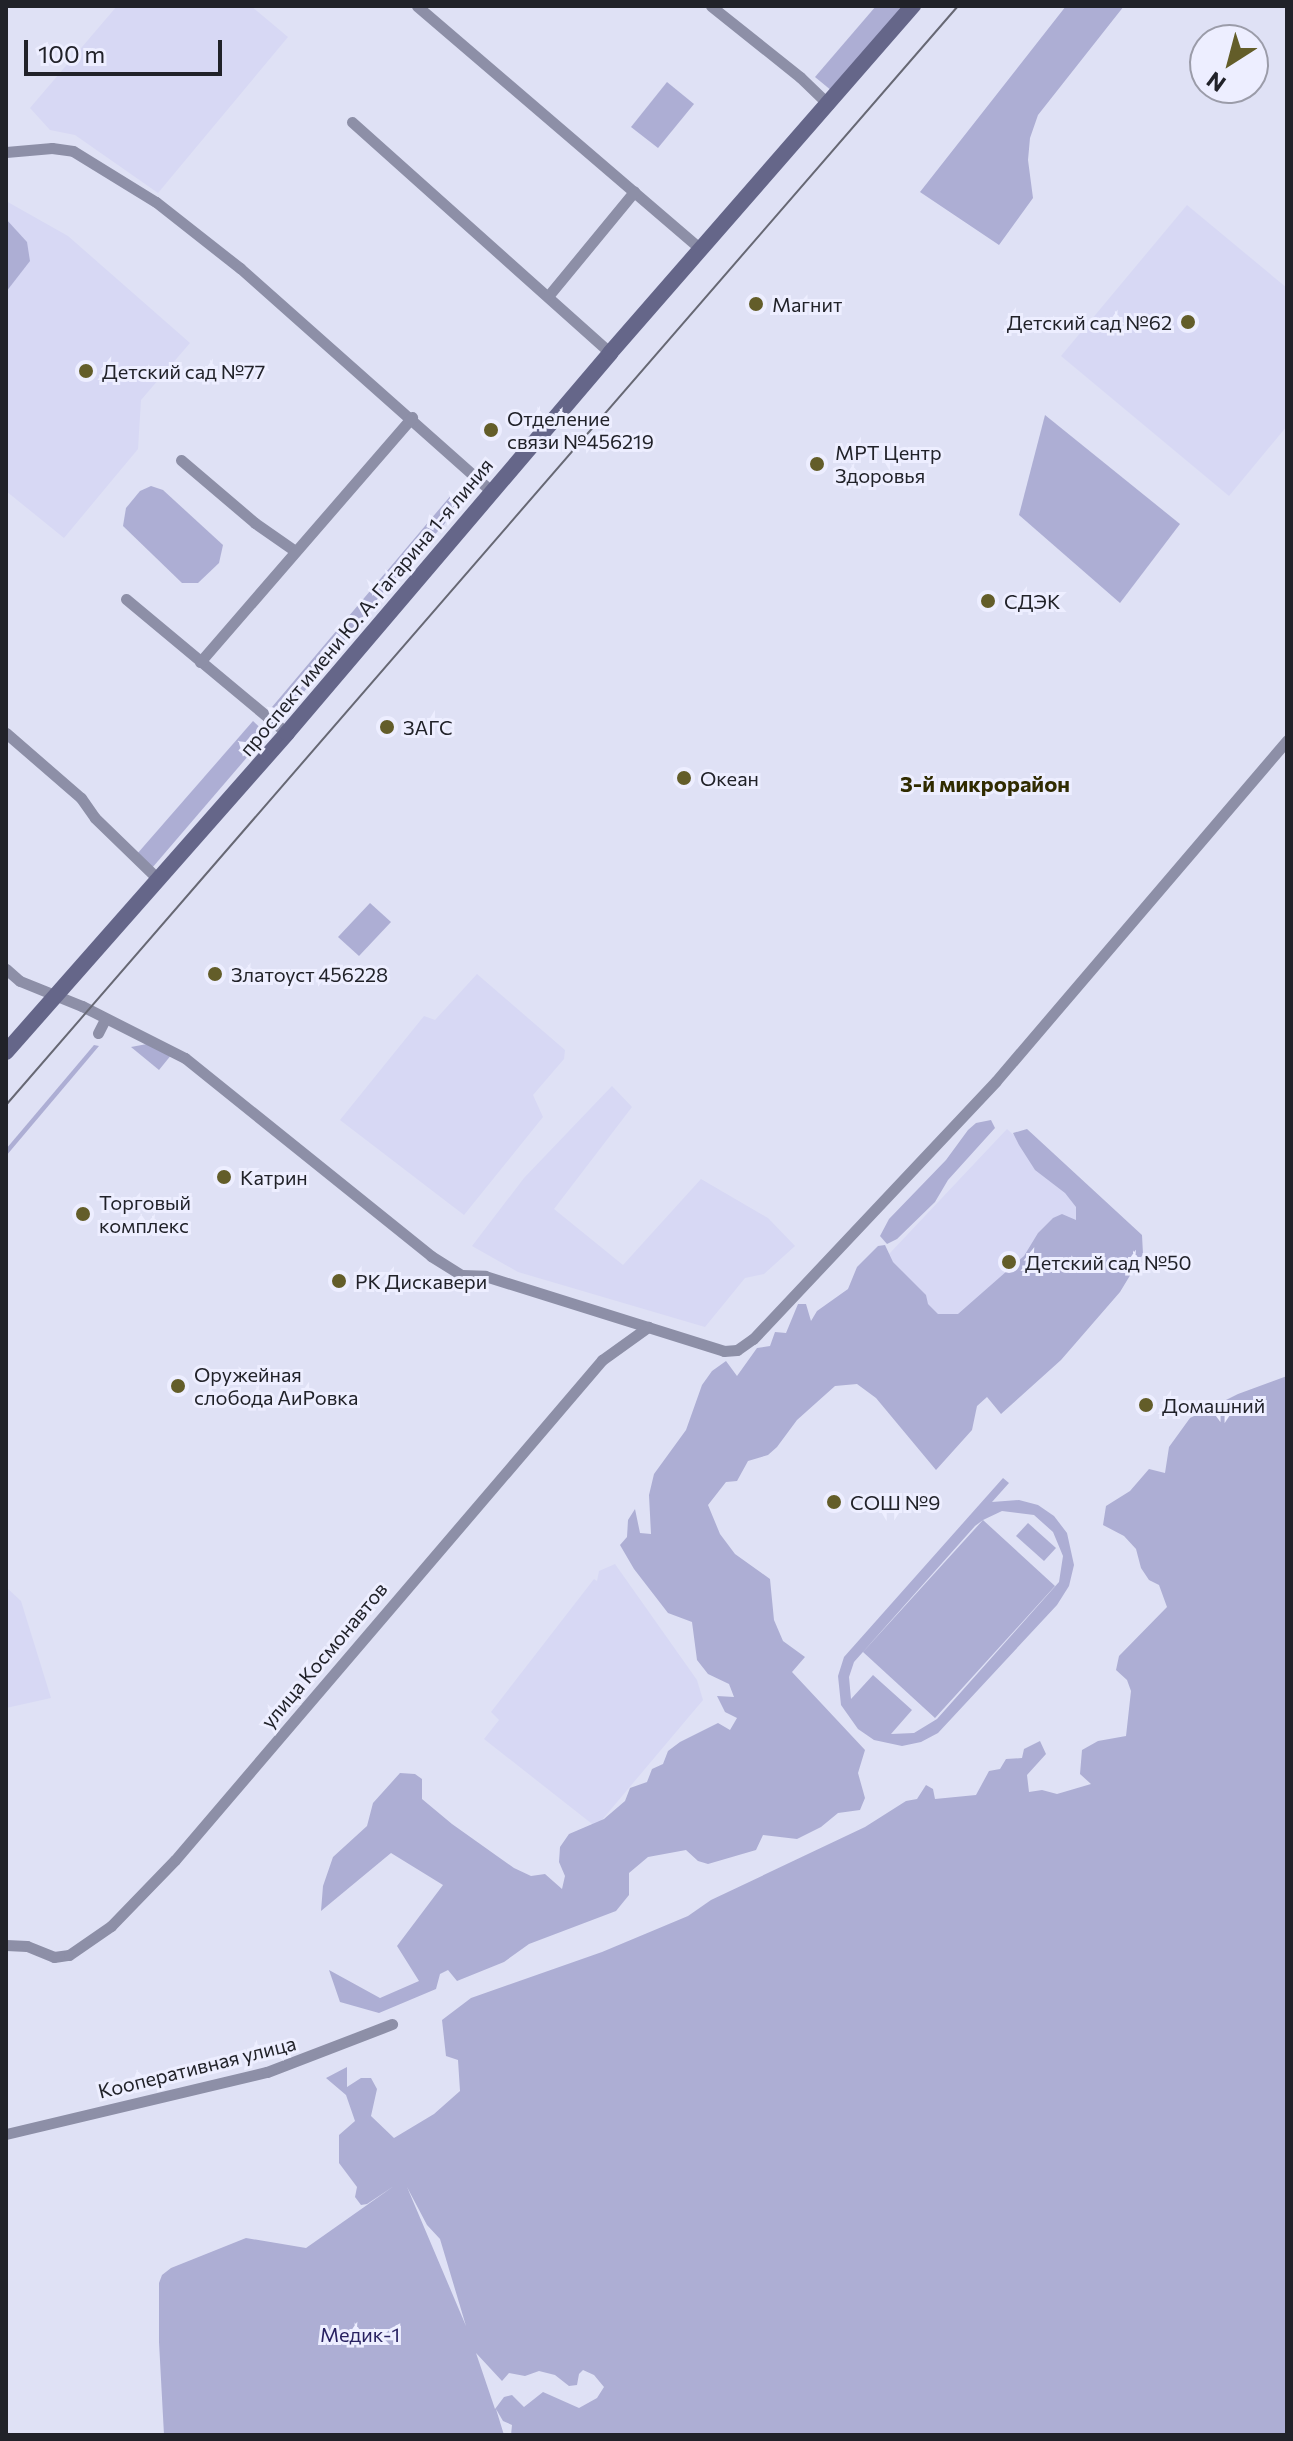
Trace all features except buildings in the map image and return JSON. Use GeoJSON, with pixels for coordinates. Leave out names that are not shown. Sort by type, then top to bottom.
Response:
{"type":"FeatureCollection","features":[{"type":"Feature","properties":{"kind":"main road","name":"проспект имени Ю. А. Гагарина 1-я линия"},"geometry":{"type":"LineString","coordinates":[[6,1052],[287,733],[491,491],[913,6]]}},
{"type":"Feature","properties":{"kind":"street"},"geometry":{"type":"LineString","coordinates":[[417,6],[701,249]]}},
{"type":"Feature","properties":{"kind":"street"},"geometry":{"type":"LineString","coordinates":[[711,6],[829,105]]}},
{"type":"Feature","properties":{"kind":"street"},"geometry":{"type":"LineString","coordinates":[[352,122],[549,295],[610,353]]}},
{"type":"Feature","properties":{"kind":"street"},"geometry":{"type":"LineString","coordinates":[[6,152],[52,148],[90,158],[156,202],[233,262],[412,417],[491,491]]}},
{"type":"Feature","properties":{"kind":"street"},"geometry":{"type":"LineString","coordinates":[[549,295],[634,192]]}},
{"type":"Feature","properties":{"kind":"street"},"geometry":{"type":"LineString","coordinates":[[200,662],[412,417]]}},
{"type":"Feature","properties":{"kind":"street"},"geometry":{"type":"LineString","coordinates":[[181,460],[255,523],[295,551]]}},
{"type":"Feature","properties":{"kind":"street"},"geometry":{"type":"LineString","coordinates":[[126,599],[287,733]]}},
{"type":"Feature","properties":{"kind":"street"},"geometry":{"type":"LineString","coordinates":[[6,733],[81,798],[103,827],[158,879]]}},
{"type":"Feature","properties":{"kind":"street"},"geometry":{"type":"LineString","coordinates":[[6,969],[20,981],[185,1058],[448,1268],[462,1275],[485,1276],[724,1351],[737,1350],[753,1339],[996,1081],[1287,740]]}},
{"type":"Feature","properties":{"kind":"street"},"geometry":{"type":"LineString","coordinates":[[98,1033],[105,1019]]}},
{"type":"Feature","properties":{"kind":"street","name":"улица Космонавтов"},"geometry":{"type":"LineString","coordinates":[[6,1945],[27,1946],[54,1957],[69,1955],[111,1926],[175,1860],[602,1360],[648,1327]]}},
{"type":"Feature","properties":{"kind":"street","name":"Кооперативная улица"},"geometry":{"type":"LineString","coordinates":[[6,2134],[267,2072],[392,2024]]}},
{"type":"Feature","properties":{"kind":"shaded area"},"geometry":{"type":"Polygon","coordinates":[[[117,6],[251,6],[288,37],[158,193],[75,135],[50,130],[30,108],[117,6]]]}},
{"type":"Feature","properties":{"kind":"shaded area","name":"Детский сад №77"},"geometry":{"type":"Polygon","coordinates":[[[6,201],[68,236],[190,343],[141,400],[138,449],[64,538],[6,491],[6,201]]]}},
{"type":"Feature","properties":{"kind":"shaded area","name":"Детский сад №62"},"geometry":{"type":"Polygon","coordinates":[[[1187,205],[1287,288],[1287,426],[1229,496],[1061,356],[1187,205]]]}},
{"type":"Feature","properties":{"kind":"shaded area"},"geometry":{"type":"Polygon","coordinates":[[[477,974],[565,1050],[564,1059],[533,1095],[543,1117],[464,1215],[340,1120],[424,1016],[435,1020],[477,974]]]}},
{"type":"Feature","properties":{"kind":"shaded area"},"geometry":{"type":"Polygon","coordinates":[[[612,1086],[632,1107],[554,1209],[623,1265],[701,1179],[768,1218],[795,1246],[764,1274],[745,1278],[705,1327],[518,1272],[472,1246],[524,1178],[612,1086]]]}},
{"type":"Feature","properties":{"kind":"shaded area","name":"Детский сад №50"},"geometry":{"type":"Polygon","coordinates":[[[1007,1129],[1142,1253],[1003,1402],[874,1270],[1007,1129]]]}},
{"type":"Feature","properties":{"kind":"shaded area"},"geometry":{"type":"Polygon","coordinates":[[[615,1564],[697,1680],[703,1700],[596,1827],[484,1739],[499,1720],[491,1712],[594,1579],[597,1581],[599,1571],[615,1564]]]}},
{"type":"Feature","properties":{"kind":"shaded area"},"geometry":{"type":"Polygon","coordinates":[[[6,1587],[21,1601],[51,1698],[6,1708],[6,1587]]]}},
{"type":"Feature","properties":{"kind":"green space"},"geometry":{"type":"Polygon","coordinates":[[[876,6],[904,6],[832,91],[815,77],[876,6]]]}},
{"type":"Feature","properties":{"kind":"green space"},"geometry":{"type":"Polygon","coordinates":[[[1066,6],[1124,6],[1038,115],[1030,138],[1028,160],[1033,198],[999,245],[920,192],[1066,6]]]}},
{"type":"Feature","properties":{"kind":"green space"},"geometry":{"type":"Polygon","coordinates":[[[667,82],[694,104],[658,148],[631,127],[667,82]]]}},
{"type":"Feature","properties":{"kind":"green space"},"geometry":{"type":"Polygon","coordinates":[[[6,219],[27,242],[30,261],[6,292],[6,219]]]}},
{"type":"Feature","properties":{"kind":"green space"},"geometry":{"type":"Polygon","coordinates":[[[1045,415],[1180,524],[1120,603],[1019,515],[1045,415]]]}},
{"type":"Feature","properties":{"kind":"green space"},"geometry":{"type":"Polygon","coordinates":[[[151,486],[163,490],[223,545],[219,563],[198,583],[182,583],[123,526],[126,508],[140,491],[151,486]]]}},
{"type":"Feature","properties":{"kind":"green space"},"geometry":{"type":"Polygon","coordinates":[[[452,494],[463,503],[373,604],[285,716],[272,707],[452,494]]]}},
{"type":"Feature","properties":{"kind":"green space"},"geometry":{"type":"Polygon","coordinates":[[[253,721],[267,734],[152,868],[137,854],[253,721]]]}},
{"type":"Feature","properties":{"kind":"green space"},"geometry":{"type":"Polygon","coordinates":[[[370,903],[391,922],[359,956],[338,937],[370,903]]]}},
{"type":"Feature","properties":{"kind":"green space"},"geometry":{"type":"Polygon","coordinates":[[[147,1044],[172,1054],[159,1070],[131,1047],[147,1044]]]}},
{"type":"Feature","properties":{"kind":"green space"},"geometry":{"type":"Polygon","coordinates":[[[94,1045],[99,1046],[6,1156],[6,1149],[94,1045]]]}},
{"type":"Feature","properties":{"kind":"green space"},"geometry":{"type":"Polygon","coordinates":[[[991,1120],[995,1128],[948,1180],[935,1202],[897,1239],[887,1244],[880,1236],[889,1219],[946,1160],[968,1130],[976,1123],[991,1120]]]}},
{"type":"Feature","properties":{"kind":"green space"},"geometry":{"type":"Polygon","coordinates":[[[1027,1129],[1142,1235],[1143,1254],[1120,1292],[1061,1360],[1001,1414],[987,1397],[977,1406],[972,1430],[936,1470],[876,1398],[857,1384],[835,1386],[797,1420],[777,1447],[768,1455],[748,1461],[737,1481],[726,1482],[708,1505],[720,1534],[735,1554],[770,1579],[774,1620],[783,1641],[805,1657],[792,1672],[865,1750],[858,1773],[865,1798],[860,1810],[838,1813],[821,1827],[797,1839],[763,1835],[756,1850],[708,1864],[698,1861],[686,1850],[648,1857],[629,1873],[629,1895],[616,1911],[529,1944],[504,1962],[457,1981],[448,1970],[440,1974],[436,1989],[379,2013],[340,2002],[329,1970],[380,1998],[419,1981],[397,1946],[443,1885],[391,1853],[321,1911],[323,1886],[333,1857],[367,1826],[373,1803],[400,1773],[415,1774],[422,1779],[422,1799],[452,1824],[514,1868],[531,1876],[545,1874],[562,1889],[565,1876],[559,1862],[560,1847],[569,1834],[604,1819],[625,1801],[630,1788],[647,1782],[652,1769],[663,1764],[668,1751],[680,1742],[718,1723],[730,1730],[737,1718],[725,1712],[717,1696],[734,1697],[729,1684],[708,1674],[697,1660],[692,1622],[668,1613],[634,1569],[620,1545],[627,1537],[628,1520],[635,1509],[640,1533],[651,1534],[649,1495],[654,1474],[686,1430],[702,1385],[712,1371],[726,1361],[737,1376],[757,1348],[770,1346],[775,1332],[786,1333],[798,1304],[806,1304],[811,1321],[817,1311],[848,1289],[857,1267],[878,1246],[885,1245],[893,1262],[926,1295],[928,1304],[938,1314],[958,1314],[1024,1256],[1038,1233],[1053,1218],[1062,1214],[1076,1220],[1076,1207],[1065,1193],[1035,1170],[1019,1145],[1013,1133],[1027,1129]]]}},
{"type":"Feature","properties":{"kind":"green space","name":"Медик-1"},"geometry":{"type":"Polygon","coordinates":[[[1287,1376],[1287,2435],[511,2435],[512,2425],[503,2421],[496,2409],[504,2435],[164,2435],[159,2342],[159,2283],[162,2275],[171,2268],[246,2238],[306,2248],[394,2186],[367,2204],[361,2205],[355,2197],[357,2187],[339,2163],[339,2135],[355,2121],[346,2095],[326,2078],[347,2067],[347,2087],[361,2078],[371,2078],[377,2089],[371,2116],[394,2138],[434,2114],[460,2091],[458,2060],[446,2056],[442,2020],[471,1998],[602,1952],[688,1916],[711,1900],[865,1827],[906,1801],[917,1799],[926,1785],[933,1789],[935,1799],[976,1795],[989,1771],[1000,1769],[1006,1759],[1022,1758],[1024,1749],[1040,1741],[1046,1754],[1027,1775],[1029,1792],[1042,1790],[1057,1794],[1091,1784],[1080,1774],[1082,1750],[1098,1741],[1126,1736],[1131,1691],[1127,1680],[1116,1670],[1119,1656],[1167,1607],[1159,1585],[1149,1580],[1141,1568],[1136,1549],[1124,1536],[1103,1525],[1106,1506],[1130,1491],[1149,1469],[1165,1473],[1169,1447],[1190,1418],[1238,1394],[1287,1376]],[[407,2187],[466,2326],[440,2239],[427,2225],[407,2187]],[[476,2353],[495,2409],[504,2397],[512,2395],[524,2407],[543,2392],[579,2408],[597,2398],[604,2387],[594,2375],[583,2370],[577,2385],[569,2386],[555,2375],[539,2371],[525,2376],[509,2373],[502,2381],[476,2353]]]}},
{"type":"Feature","properties":{"kind":"green space"},"geometry":{"type":"Polygon","coordinates":[[[1003,1478],[1009,1483],[992,1502],[1019,1500],[1038,1505],[1054,1516],[1067,1533],[1074,1565],[1069,1586],[1057,1605],[938,1733],[921,1742],[902,1746],[874,1740],[858,1729],[841,1705],[838,1676],[844,1657],[1003,1478]],[[1002,1511],[975,1526],[854,1662],[849,1677],[851,1699],[873,1675],[912,1710],[891,1734],[914,1733],[937,1719],[1059,1582],[1063,1556],[1053,1532],[1034,1515],[1002,1511]]]}},
{"type":"Feature","properties":{"kind":"green space"},"geometry":{"type":"Polygon","coordinates":[[[983,1520],[1055,1586],[935,1718],[863,1652],[983,1520]]]}},
{"type":"Feature","properties":{"kind":"green space"},"geometry":{"type":"Polygon","coordinates":[[[1028,1523],[1056,1548],[1044,1561],[1016,1536],[1028,1523]]]}},
{"type":"Feature","properties":{"kind":"tram line"},"geometry":{"type":"LineString","coordinates":[[6,1105],[958,6]]}},
{"type":"Feature","properties":{"kind":"place","name":"Магнит"},"geometry":{"type":"Point","coordinates":[756,304]}},
{"type":"Feature","properties":{"kind":"place","name":"Детский сад №62"},"geometry":{"type":"Point","coordinates":[1188,322]}},
{"type":"Feature","properties":{"kind":"place","name":"Детский сад №77"},"geometry":{"type":"Point","coordinates":[86,371]}},
{"type":"Feature","properties":{"kind":"place","name":"Отделение связи №456219"},"geometry":{"type":"Point","coordinates":[491,430]}},
{"type":"Feature","properties":{"kind":"place","name":"МРТ Центр Здоровья"},"geometry":{"type":"Point","coordinates":[817,464]}},
{"type":"Feature","properties":{"kind":"place","name":"СДЭК"},"geometry":{"type":"Point","coordinates":[988,601]}},
{"type":"Feature","properties":{"kind":"place","name":"ЗАГС"},"geometry":{"type":"Point","coordinates":[387,727]}},
{"type":"Feature","properties":{"kind":"place","name":"Океан"},"geometry":{"type":"Point","coordinates":[684,778]}},
{"type":"Feature","properties":{"kind":"place","name":"Златоуст 456228"},"geometry":{"type":"Point","coordinates":[215,974]}},
{"type":"Feature","properties":{"kind":"place","name":"Катрин"},"geometry":{"type":"Point","coordinates":[224,1177]}},
{"type":"Feature","properties":{"kind":"place","name":"Торговый комплекс"},"geometry":{"type":"Point","coordinates":[83,1214]}},
{"type":"Feature","properties":{"kind":"place","name":"Детский сад №50"},"geometry":{"type":"Point","coordinates":[1009,1262]}},
{"type":"Feature","properties":{"kind":"place","name":"РК Дискавери"},"geometry":{"type":"Point","coordinates":[339,1281]}},
{"type":"Feature","properties":{"kind":"place","name":"Оружейная слобода АиРовка"},"geometry":{"type":"Point","coordinates":[178,1386]}},
{"type":"Feature","properties":{"kind":"place","name":"Домашний"},"geometry":{"type":"Point","coordinates":[1146,1405]}},
{"type":"Feature","properties":{"kind":"place","name":"СОШ №9"},"geometry":{"type":"Point","coordinates":[834,1502]}},
{"type":"Feature","properties":{"kind":"district","name":"3-й микрорайон"},"geometry":{"type":"Point","coordinates":[985,784]}}]}
